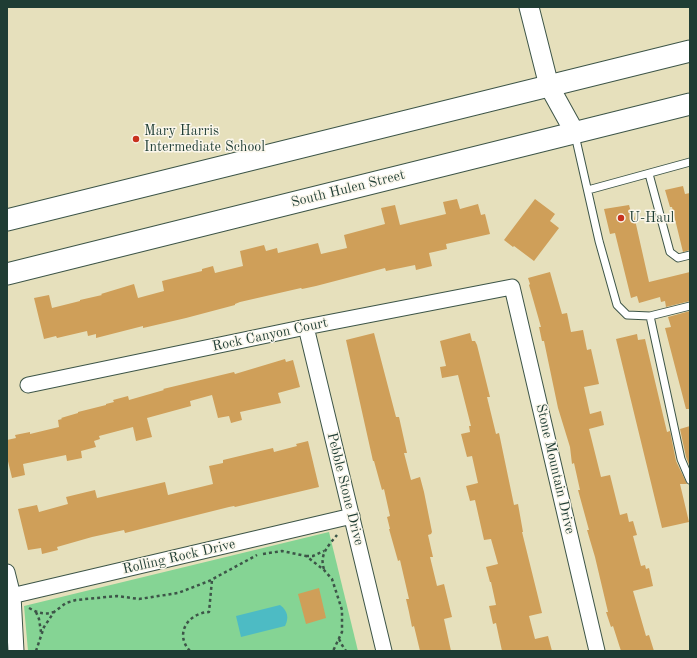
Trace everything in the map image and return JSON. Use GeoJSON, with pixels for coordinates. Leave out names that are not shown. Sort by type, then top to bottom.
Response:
{"type":"FeatureCollection","features":[{"type":"Feature","properties":{"kind":"main road"},"geometry":{"type":"LineString","coordinates":[[7,220],[690,51]]}},
{"type":"Feature","properties":{"kind":"main road","name":"South Hulen Street"},"geometry":{"type":"LineString","coordinates":[[7,274],[690,104]]}},
{"type":"Feature","properties":{"kind":"street"},"geometry":{"type":"LineString","coordinates":[[529,7],[549,86],[575,133]]}},
{"type":"Feature","properties":{"kind":"street","name":"Rock Canyon Court"},"geometry":{"type":"LineString","coordinates":[[28,385],[306,327],[512,287]]}},
{"type":"Feature","properties":{"kind":"street","name":"Stone Mountain Drive"},"geometry":{"type":"LineString","coordinates":[[512,287],[597,651]]}},
{"type":"Feature","properties":{"kind":"street","name":"Pebble Stone Drive"},"geometry":{"type":"LineString","coordinates":[[306,327],[384,651]]}},
{"type":"Feature","properties":{"kind":"street","name":"Rolling Rock Drive"},"geometry":{"type":"LineString","coordinates":[[10,597],[352,516]]}},
{"type":"Feature","properties":{"kind":"street"},"geometry":{"type":"LineString","coordinates":[[7,572],[16,651]]}},
{"type":"Feature","properties":{"kind":"lane"},"geometry":{"type":"LineString","coordinates":[[575,133],[599,241],[617,305],[627,315],[650,316],[690,306]]}},
{"type":"Feature","properties":{"kind":"lane"},"geometry":{"type":"LineString","coordinates":[[588,190],[690,162]]}},
{"type":"Feature","properties":{"kind":"lane"},"geometry":{"type":"LineString","coordinates":[[648,174],[670,252],[678,258],[690,255]]}},
{"type":"Feature","properties":{"kind":"lane"},"geometry":{"type":"LineString","coordinates":[[650,316],[681,459],[690,480]]}},
{"type":"Feature","properties":{"kind":"path"},"geometry":{"type":"LineString","coordinates":[[36,651],[44,627],[54,612],[66,604],[76,600],[116,596],[139,599],[178,593],[212,579],[258,554],[282,551],[313,556],[320,554],[326,549],[322,559],[324,570]]}},
{"type":"Feature","properties":{"kind":"path"},"geometry":{"type":"LineString","coordinates":[[306,556],[324,570],[332,579],[342,610],[342,632],[333,651]]}},
{"type":"Feature","properties":{"kind":"path"},"geometry":{"type":"LineString","coordinates":[[190,651],[184,641],[185,626],[194,615],[201,612],[209,612],[212,579]]}},
{"type":"Feature","properties":{"kind":"path"},"geometry":{"type":"LineString","coordinates":[[41,634],[39,618],[36,612],[42,614],[54,612]]}},
{"type":"Feature","properties":{"kind":"path"},"geometry":{"type":"LineString","coordinates":[[339,638],[346,651]]}},
{"type":"Feature","properties":{"kind":"green space"},"geometry":{"type":"Polygon","coordinates":[[[329,532],[358,651],[28,651],[24,606],[329,532]]]}},
{"type":"Feature","properties":{"kind":"water"},"geometry":{"type":"Polygon","coordinates":[[[280,605],[285,610],[287,615],[285,626],[241,637],[236,616],[280,605]]]}},
{"type":"Feature","properties":{"kind":"building"},"geometry":{"type":"Polygon","coordinates":[[[683,186],[685,194],[690,193],[690,250],[683,252],[672,207],[670,207],[665,190],[683,186]]]}},
{"type":"Feature","properties":{"kind":"building"},"geometry":{"type":"Polygon","coordinates":[[[457,199],[460,209],[478,204],[481,215],[485,214],[490,234],[446,244],[447,249],[429,253],[432,266],[416,270],[415,265],[386,271],[385,268],[316,286],[240,302],[235,305],[186,318],[143,328],[143,326],[96,338],[96,334],[88,336],[87,331],[57,338],[56,336],[44,339],[34,298],[49,295],[52,308],[102,295],[101,294],[134,284],[138,298],[164,291],[162,281],[202,271],[202,269],[213,266],[215,273],[243,266],[240,251],[264,245],[266,251],[277,248],[278,253],[318,243],[321,254],[347,248],[344,235],[385,224],[381,208],[395,205],[400,225],[446,214],[443,202],[457,199]]]}},
{"type":"Feature","properties":{"kind":"building"},"geometry":{"type":"Polygon","coordinates":[[[535,199],[555,214],[550,221],[559,228],[534,261],[504,240],[535,199]]]}},
{"type":"Feature","properties":{"kind":"building"},"geometry":{"type":"Polygon","coordinates":[[[629,205],[631,212],[633,211],[649,282],[690,272],[690,301],[666,307],[665,301],[661,302],[660,297],[639,303],[637,296],[631,298],[615,233],[610,234],[604,209],[629,205]]]}},
{"type":"Feature","properties":{"kind":"building"},"geometry":{"type":"Polygon","coordinates":[[[550,272],[562,314],[567,313],[571,332],[583,330],[587,350],[591,349],[599,384],[584,387],[590,414],[601,411],[604,425],[589,429],[601,477],[610,475],[620,515],[627,513],[629,522],[633,521],[637,535],[633,536],[641,566],[645,565],[646,569],[649,568],[653,586],[633,591],[646,636],[649,635],[654,651],[621,651],[613,626],[611,627],[606,612],[608,612],[587,530],[589,530],[578,490],[580,490],[574,463],[572,464],[570,447],[558,408],[544,341],[542,341],[539,327],[541,327],[529,285],[528,278],[550,272]]]}},
{"type":"Feature","properties":{"kind":"building"},"geometry":{"type":"Polygon","coordinates":[[[690,311],[690,409],[686,409],[665,328],[671,327],[668,317],[690,311]]]}},
{"type":"Feature","properties":{"kind":"building"},"geometry":{"type":"Polygon","coordinates":[[[374,333],[396,417],[399,417],[407,453],[404,453],[411,480],[420,477],[424,492],[432,532],[428,535],[433,557],[430,557],[437,586],[444,584],[452,617],[444,619],[451,651],[420,651],[414,626],[412,627],[406,599],[409,599],[400,560],[398,561],[389,529],[387,517],[390,516],[384,489],[382,490],[373,461],[346,340],[374,333]]]}},
{"type":"Feature","properties":{"kind":"building"},"geometry":{"type":"Polygon","coordinates":[[[470,333],[472,341],[475,341],[477,345],[490,397],[487,397],[496,434],[499,433],[514,505],[518,504],[522,532],[542,613],[529,616],[535,639],[548,636],[552,651],[502,651],[496,623],[493,624],[489,606],[496,605],[486,567],[498,564],[491,539],[484,540],[475,500],[470,501],[466,486],[478,483],[472,456],[467,457],[461,434],[470,432],[469,426],[471,426],[458,375],[442,378],[440,367],[446,366],[440,341],[470,333]]]}},
{"type":"Feature","properties":{"kind":"building"},"geometry":{"type":"Polygon","coordinates":[[[637,334],[638,340],[645,339],[667,432],[670,431],[676,461],[687,484],[680,484],[689,522],[662,528],[616,339],[637,334]]]}},
{"type":"Feature","properties":{"kind":"building"},"geometry":{"type":"Polygon","coordinates":[[[285,359],[286,362],[293,360],[300,387],[278,393],[281,403],[240,412],[242,420],[231,423],[229,416],[218,418],[212,395],[190,401],[191,406],[147,418],[152,437],[136,441],[133,427],[99,436],[100,439],[94,441],[96,447],[81,451],[82,458],[67,461],[66,455],[23,464],[25,475],[12,478],[7,457],[7,440],[16,438],[15,435],[30,432],[30,434],[59,427],[58,420],[62,419],[61,418],[106,405],[114,402],[113,400],[128,396],[129,400],[164,390],[163,389],[234,372],[235,374],[285,359]]]}},
{"type":"Feature","properties":{"kind":"building"},"geometry":{"type":"Polygon","coordinates":[[[690,426],[690,467],[686,457],[680,429],[690,426]]]}},
{"type":"Feature","properties":{"kind":"building"},"geometry":{"type":"Polygon","coordinates":[[[308,441],[319,487],[235,507],[229,507],[125,533],[124,530],[92,537],[57,547],[58,550],[42,554],[41,548],[28,550],[18,509],[37,505],[39,512],[68,504],[66,497],[95,490],[97,498],[165,482],[168,495],[213,484],[209,466],[223,463],[223,460],[273,448],[274,452],[297,446],[296,444],[308,441]]]}},
{"type":"Feature","properties":{"kind":"building"},"geometry":{"type":"Polygon","coordinates":[[[319,588],[326,618],[306,624],[298,594],[319,588]]]}},
{"type":"Feature","properties":{"kind":"place","name":"Mary Harris Intermediate School"},"geometry":{"type":"Point","coordinates":[136,139]}},
{"type":"Feature","properties":{"kind":"place","name":"U-Haul"},"geometry":{"type":"Point","coordinates":[621,218]}}]}
